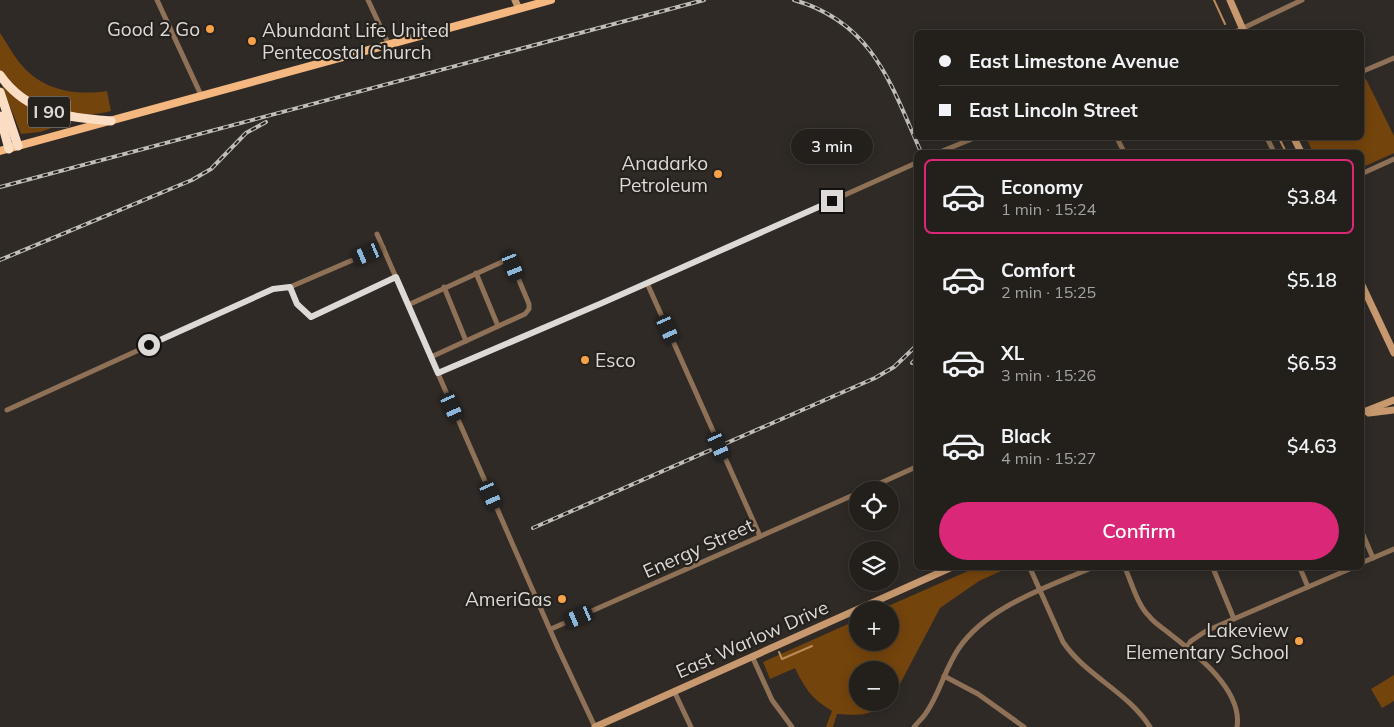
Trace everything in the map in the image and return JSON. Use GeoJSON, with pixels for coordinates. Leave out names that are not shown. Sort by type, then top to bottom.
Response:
{"type":"FeatureCollection","features":[{"type":"Feature","properties":{"kind":"highway","name":"I 90"},"geometry":{"type":"LineString","coordinates":[[0,75],[21,97],[41,109],[62,116],[111,121]]}},
{"type":"Feature","properties":{"kind":"highway","name":"I 90"},"geometry":{"type":"LineString","coordinates":[[0,92],[9,149]]}},
{"type":"Feature","properties":{"kind":"highway"},"geometry":{"type":"LineString","coordinates":[[0,116],[9,149]]}},
{"type":"Feature","properties":{"kind":"main road"},"geometry":{"type":"LineString","coordinates":[[9,149],[551,0]]}},
{"type":"Feature","properties":{"kind":"street"},"geometry":{"type":"LineString","coordinates":[[157,0],[201,95]]}},
{"type":"Feature","properties":{"kind":"street"},"geometry":{"type":"LineString","coordinates":[[368,0],[388,44]]}},
{"type":"Feature","properties":{"kind":"street"},"geometry":{"type":"LineString","coordinates":[[515,0],[519,9]]}},
{"type":"Feature","properties":{"kind":"street"},"geometry":{"type":"LineString","coordinates":[[1230,0],[1243,30]]}},
{"type":"Feature","properties":{"kind":"street"},"geometry":{"type":"LineString","coordinates":[[1245,30],[1302,0]]}},
{"type":"Feature","properties":{"kind":"street"},"geometry":{"type":"LineString","coordinates":[[1364,71],[1394,58]]}},
{"type":"Feature","properties":{"kind":"street"},"geometry":{"type":"LineString","coordinates":[[945,150],[969,140]]}},
{"type":"Feature","properties":{"kind":"street"},"geometry":{"type":"LineString","coordinates":[[1364,173],[1394,159]]}},
{"type":"Feature","properties":{"kind":"street"},"geometry":{"type":"LineString","coordinates":[[438,373],[647,283],[914,164]]}},
{"type":"Feature","properties":{"kind":"street"},"geometry":{"type":"LineString","coordinates":[[377,234],[595,727]]}},
{"type":"Feature","properties":{"kind":"street"},"geometry":{"type":"LineString","coordinates":[[7,410],[273,289],[290,287],[383,247]]}},
{"type":"Feature","properties":{"kind":"street"},"geometry":{"type":"LineString","coordinates":[[408,305],[504,261],[510,262],[513,266],[526,296],[529,310],[525,314],[430,357]]}},
{"type":"Feature","properties":{"kind":"street"},"geometry":{"type":"LineString","coordinates":[[476,273],[498,326]]}},
{"type":"Feature","properties":{"kind":"street"},"geometry":{"type":"LineString","coordinates":[[290,287],[297,304],[311,317],[396,277]]}},
{"type":"Feature","properties":{"kind":"street"},"geometry":{"type":"LineString","coordinates":[[647,283],[760,536]]}},
{"type":"Feature","properties":{"kind":"street"},"geometry":{"type":"LineString","coordinates":[[444,287],[466,341]]}},
{"type":"Feature","properties":{"kind":"street"},"geometry":{"type":"LineString","coordinates":[[1364,289],[1394,352]]}},
{"type":"Feature","properties":{"kind":"street"},"geometry":{"type":"LineString","coordinates":[[1364,412],[1394,400]]}},
{"type":"Feature","properties":{"kind":"street"},"geometry":{"type":"LineString","coordinates":[[1364,413],[1394,410]]}},
{"type":"Feature","properties":{"kind":"street"},"geometry":{"type":"LineString","coordinates":[[885,481],[914,468]]}},
{"type":"Feature","properties":{"kind":"street","name":"Energy Street"},"geometry":{"type":"LineString","coordinates":[[551,629],[849,497]]}},
{"type":"Feature","properties":{"kind":"street"},"geometry":{"type":"LineString","coordinates":[[1364,537],[1373,558]]}},
{"type":"Feature","properties":{"kind":"street"},"geometry":{"type":"LineString","coordinates":[[1364,562],[1394,549]]}},
{"type":"Feature","properties":{"kind":"street","name":"East Warlow Drive"},"geometry":{"type":"LineString","coordinates":[[595,727],[946,570]]}},
{"type":"Feature","properties":{"kind":"street"},"geometry":{"type":"LineString","coordinates":[[1031,570],[1063,642],[1070,652],[1140,712],[1150,727]]}},
{"type":"Feature","properties":{"kind":"street"},"geometry":{"type":"LineString","coordinates":[[914,727],[926,713],[958,649],[984,621],[1000,610],[1040,590],[1086,570]]}},
{"type":"Feature","properties":{"kind":"street"},"geometry":{"type":"LineString","coordinates":[[1126,570],[1149,617],[1201,660],[1230,694],[1236,704],[1239,718],[1237,727]]}},
{"type":"Feature","properties":{"kind":"street"},"geometry":{"type":"LineString","coordinates":[[1214,570],[1234,619]]}},
{"type":"Feature","properties":{"kind":"street"},"geometry":{"type":"LineString","coordinates":[[1301,570],[1308,587]]}},
{"type":"Feature","properties":{"kind":"street"},"geometry":{"type":"LineString","coordinates":[[1187,647],[1191,641],[1206,631],[1347,570]]}},
{"type":"Feature","properties":{"kind":"street"},"geometry":{"type":"LineString","coordinates":[[752,656],[772,700],[792,727]]}},
{"type":"Feature","properties":{"kind":"street"},"geometry":{"type":"LineString","coordinates":[[944,676],[978,694],[1024,727]]}},
{"type":"Feature","properties":{"kind":"street"},"geometry":{"type":"LineString","coordinates":[[674,692],[691,727]]}},
{"type":"Feature","properties":{"kind":"shaded area"},"geometry":{"type":"Polygon","coordinates":[[[0,33],[19,62],[37,79],[59,89],[70,91],[82,93],[107,91],[111,111],[89,114],[66,112],[34,102],[25,96],[0,71],[0,33]]]}},
{"type":"Feature","properties":{"kind":"shaded area"},"geometry":{"type":"Polygon","coordinates":[[[1366,79],[1394,136],[1394,153],[1364,167],[1364,150],[1312,150],[1307,140],[1364,140],[1364,80],[1366,79]]]}},
{"type":"Feature","properties":{"kind":"shaded area"},"geometry":{"type":"Polygon","coordinates":[[[0,81],[35,109],[51,116],[68,120],[69,122],[40,132],[21,134],[0,81]]]}},
{"type":"Feature","properties":{"kind":"shaded area"},"geometry":{"type":"Polygon","coordinates":[[[970,570],[1004,570],[979,581],[940,608],[899,686],[899,661],[849,661],[849,711],[874,711],[858,715],[837,714],[833,727],[826,727],[832,711],[810,693],[795,668],[770,679],[763,662],[849,624],[849,651],[899,651],[899,601],[970,570]]]}},
{"type":"Feature","properties":{"kind":"shaded area"},"geometry":{"type":"Polygon","coordinates":[[[1394,675],[1394,701],[1382,708],[1371,689],[1394,675]]]}},
{"type":"Feature","properties":{"kind":"waterway"},"geometry":{"type":"LineString","coordinates":[[1214,0],[1225,24]]}},
{"type":"Feature","properties":{"kind":"waterway"},"geometry":{"type":"LineString","coordinates":[[1280,140],[1285,150]]}},
{"type":"Feature","properties":{"kind":"waterway"},"geometry":{"type":"LineString","coordinates":[[779,652],[782,659],[812,646]]}},
{"type":"Feature","properties":{"kind":"railway"},"geometry":{"type":"LineString","coordinates":[[0,187],[704,0]]}},
{"type":"Feature","properties":{"kind":"railway"},"geometry":{"type":"LineString","coordinates":[[794,0],[821,10],[843,24],[861,41],[876,59],[889,81],[914,136]]}},
{"type":"Feature","properties":{"kind":"railway"},"geometry":{"type":"LineString","coordinates":[[0,260],[192,180],[211,169],[246,133],[266,122]]}},
{"type":"Feature","properties":{"kind":"railway"},"geometry":{"type":"LineString","coordinates":[[916,140],[920,150]]}},
{"type":"Feature","properties":{"kind":"railway"},"geometry":{"type":"LineString","coordinates":[[533,528],[875,378],[894,367],[914,348]]}},
{"type":"Feature","properties":{"kind":"place","name":"Good 2 Go"},"geometry":{"type":"Point","coordinates":[210,29]}},
{"type":"Feature","properties":{"kind":"place","name":"Abundant Life United Pentecostal Church"},"geometry":{"type":"Point","coordinates":[252,41]}},
{"type":"Feature","properties":{"kind":"place","name":"Anadarko Petroleum"},"geometry":{"type":"Point","coordinates":[718,174]}},
{"type":"Feature","properties":{"kind":"place","name":"Esco"},"geometry":{"type":"Point","coordinates":[585,360]}},
{"type":"Feature","properties":{"kind":"place","name":"AmeriGas"},"geometry":{"type":"Point","coordinates":[562,599]}},
{"type":"Feature","properties":{"kind":"place","name":"Lakeview Elementary School"},"geometry":{"type":"Point","coordinates":[1299,641]}},
{"type":"Feature","properties":{"kind":"route"},"geometry":{"type":"LineString","coordinates":[[149,345],[273,289],[290,287],[297,304],[311,317],[396,277],[438,373],[832,201]]}}]}
